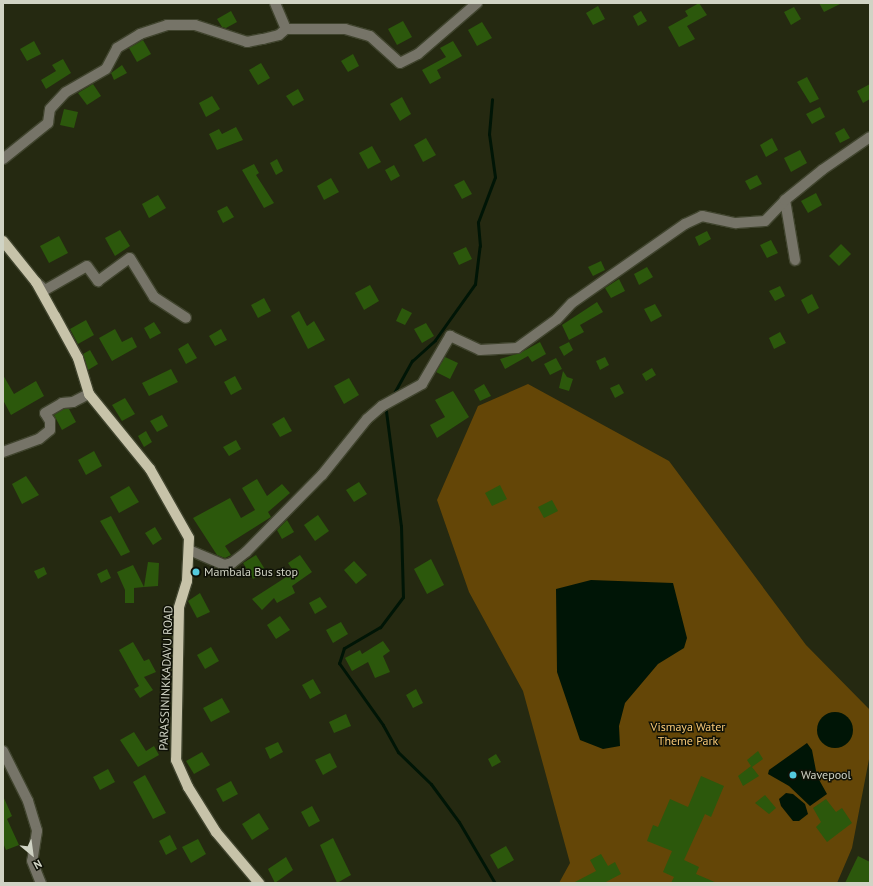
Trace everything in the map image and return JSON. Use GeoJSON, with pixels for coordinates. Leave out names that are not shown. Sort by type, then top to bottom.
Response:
{"type":"FeatureCollection","features":[{"type":"Feature","properties":{"kind":"main road","name":"PARASSININKKADAVU ROAD"},"geometry":{"type":"LineString","coordinates":[[3,241],[36,282],[78,358],[89,394],[150,469],[189,538],[187,581],[180,608],[176,760],[188,787],[216,832],[259,883]]}},
{"type":"Feature","properties":{"kind":"street"},"geometry":{"type":"LineString","coordinates":[[275,3],[286,29]]}},
{"type":"Feature","properties":{"kind":"street"},"geometry":{"type":"LineString","coordinates":[[3,159],[48,123],[50,109],[66,92],[106,69],[117,48],[140,34],[167,26],[195,25],[247,42],[279,35],[286,29],[345,29],[370,36],[400,64],[418,54],[477,3]]}},
{"type":"Feature","properties":{"kind":"street"},"geometry":{"type":"LineString","coordinates":[[189,550],[224,565],[232,563],[246,552],[322,475],[367,419],[382,406],[422,384],[450,336],[480,350],[517,348],[545,329],[572,303],[685,224],[702,216],[736,223],[765,221],[785,200],[870,137]]}},
{"type":"Feature","properties":{"kind":"street"},"geometry":{"type":"LineString","coordinates":[[785,200],[795,260]]}},
{"type":"Feature","properties":{"kind":"street"},"geometry":{"type":"LineString","coordinates":[[36,282],[45,290],[87,266],[98,281],[130,258],[154,297],[186,318]]}},
{"type":"Feature","properties":{"kind":"street"},"geometry":{"type":"LineString","coordinates":[[3,452],[39,439],[50,430],[50,421],[45,413],[62,403],[73,402],[89,394]]}},
{"type":"Feature","properties":{"kind":"street"},"geometry":{"type":"LineString","coordinates":[[3,751],[28,801],[37,831],[32,861],[42,883]]}},
{"type":"Feature","properties":{"kind":"green space","name":"Vismaya Water Theme Park"},"geometry":{"type":"Polygon","coordinates":[[[528,384],[669,461],[806,645],[870,710],[870,754],[852,848],[837,883],[559,883],[570,863],[523,691],[469,592],[437,500],[478,406],[528,384]]]}},
{"type":"Feature","properties":{"kind":"shaded area"},"geometry":{"type":"Polygon","coordinates":[[[591,580],[673,583],[687,638],[684,648],[658,664],[625,703],[619,726],[620,746],[603,749],[580,740],[557,672],[556,589],[591,580]]]}},
{"type":"Feature","properties":{"kind":"shaded area"},"geometry":{"type":"Polygon","coordinates":[[[835,712],[845,715],[850,720],[853,730],[850,740],[845,745],[835,748],[825,745],[820,740],[817,730],[820,720],[825,715],[835,712]]]}},
{"type":"Feature","properties":{"kind":"shaded area","name":"Wavepool"},"geometry":{"type":"Polygon","coordinates":[[[807,743],[812,750],[817,776],[827,794],[810,806],[789,786],[768,774],[769,770],[807,743]]]}},
{"type":"Feature","properties":{"kind":"shaded area"},"geometry":{"type":"Polygon","coordinates":[[[786,793],[793,794],[805,804],[808,814],[799,821],[793,821],[781,806],[779,799],[786,793]]]}},
{"type":"Feature","properties":{"kind":"building"},"geometry":{"type":"Polygon","coordinates":[[[699,3],[707,15],[687,26],[695,39],[679,47],[668,27],[688,16],[685,11],[699,3]]]}},
{"type":"Feature","properties":{"kind":"building"},"geometry":{"type":"Polygon","coordinates":[[[819,3],[842,3],[824,12],[819,3]]]}},
{"type":"Feature","properties":{"kind":"building"},"geometry":{"type":"Polygon","coordinates":[[[598,6],[605,19],[593,25],[586,13],[598,6]]]}},
{"type":"Feature","properties":{"kind":"building"},"geometry":{"type":"Polygon","coordinates":[[[794,7],[801,19],[791,25],[784,12],[794,7]]]}},
{"type":"Feature","properties":{"kind":"building"},"geometry":{"type":"Polygon","coordinates":[[[231,11],[237,22],[226,28],[222,27],[217,19],[231,11]]]}},
{"type":"Feature","properties":{"kind":"building"},"geometry":{"type":"Polygon","coordinates":[[[641,11],[647,21],[638,26],[633,16],[641,11]]]}},
{"type":"Feature","properties":{"kind":"building"},"geometry":{"type":"Polygon","coordinates":[[[403,21],[412,37],[397,45],[388,29],[403,21]]]}},
{"type":"Feature","properties":{"kind":"building"},"geometry":{"type":"Polygon","coordinates":[[[482,22],[492,38],[477,46],[468,30],[482,22]]]}},
{"type":"Feature","properties":{"kind":"building"},"geometry":{"type":"Polygon","coordinates":[[[143,40],[151,54],[137,62],[129,48],[143,40]]]}},
{"type":"Feature","properties":{"kind":"building"},"geometry":{"type":"Polygon","coordinates":[[[34,41],[41,54],[27,61],[20,49],[34,41]]]}},
{"type":"Feature","properties":{"kind":"building"},"geometry":{"type":"Polygon","coordinates":[[[453,41],[462,56],[437,70],[441,78],[430,84],[422,70],[446,57],[440,48],[453,41]]]}},
{"type":"Feature","properties":{"kind":"building"},"geometry":{"type":"Polygon","coordinates":[[[353,54],[359,66],[348,72],[341,61],[353,54]]]}},
{"type":"Feature","properties":{"kind":"building"},"geometry":{"type":"Polygon","coordinates":[[[63,59],[71,73],[46,89],[41,80],[56,71],[52,65],[63,59]]]}},
{"type":"Feature","properties":{"kind":"building"},"geometry":{"type":"Polygon","coordinates":[[[261,63],[270,78],[258,85],[249,70],[261,63]]]}},
{"type":"Feature","properties":{"kind":"building"},"geometry":{"type":"Polygon","coordinates":[[[122,65],[127,73],[114,80],[111,73],[122,65]]]}},
{"type":"Feature","properties":{"kind":"building"},"geometry":{"type":"Polygon","coordinates":[[[807,77],[819,99],[810,103],[797,82],[807,77]]]}},
{"type":"Feature","properties":{"kind":"building"},"geometry":{"type":"Polygon","coordinates":[[[93,84],[101,96],[87,105],[78,93],[93,84]]]}},
{"type":"Feature","properties":{"kind":"building"},"geometry":{"type":"Polygon","coordinates":[[[870,84],[870,99],[863,103],[857,91],[870,84]]]}},
{"type":"Feature","properties":{"kind":"building"},"geometry":{"type":"Polygon","coordinates":[[[298,89],[304,100],[293,106],[286,96],[298,89]]]}},
{"type":"Feature","properties":{"kind":"building"},"geometry":{"type":"Polygon","coordinates":[[[212,96],[220,109],[206,117],[199,103],[212,96]]]}},
{"type":"Feature","properties":{"kind":"building"},"geometry":{"type":"Polygon","coordinates":[[[402,97],[411,114],[400,121],[390,104],[402,97]]]}},
{"type":"Feature","properties":{"kind":"building"},"geometry":{"type":"Polygon","coordinates":[[[820,107],[825,117],[812,124],[806,114],[820,107]]]}},
{"type":"Feature","properties":{"kind":"building"},"geometry":{"type":"Polygon","coordinates":[[[64,109],[78,112],[74,128],[60,125],[64,109]]]}},
{"type":"Feature","properties":{"kind":"building"},"geometry":{"type":"Polygon","coordinates":[[[236,127],[243,140],[217,150],[209,134],[219,129],[222,134],[236,127]]]}},
{"type":"Feature","properties":{"kind":"building"},"geometry":{"type":"Polygon","coordinates":[[[844,128],[850,138],[840,143],[835,133],[844,128]]]}},
{"type":"Feature","properties":{"kind":"building"},"geometry":{"type":"Polygon","coordinates":[[[426,138],[436,155],[423,162],[414,145],[426,138]]]}},
{"type":"Feature","properties":{"kind":"building"},"geometry":{"type":"Polygon","coordinates":[[[772,138],[778,150],[766,157],[760,145],[772,138]]]}},
{"type":"Feature","properties":{"kind":"building"},"geometry":{"type":"Polygon","coordinates":[[[372,146],[381,162],[368,169],[359,153],[372,146]]]}},
{"type":"Feature","properties":{"kind":"building"},"geometry":{"type":"Polygon","coordinates":[[[800,150],[807,163],[791,172],[784,158],[800,150]]]}},
{"type":"Feature","properties":{"kind":"building"},"geometry":{"type":"Polygon","coordinates":[[[277,159],[283,171],[276,175],[270,163],[277,159]]]}},
{"type":"Feature","properties":{"kind":"building"},"geometry":{"type":"Polygon","coordinates":[[[254,164],[259,173],[256,175],[274,203],[264,208],[242,170],[254,164]]]}},
{"type":"Feature","properties":{"kind":"building"},"geometry":{"type":"Polygon","coordinates":[[[394,165],[400,176],[391,181],[385,170],[394,165]]]}},
{"type":"Feature","properties":{"kind":"building"},"geometry":{"type":"Polygon","coordinates":[[[757,175],[762,184],[750,190],[745,181],[757,175]]]}},
{"type":"Feature","properties":{"kind":"building"},"geometry":{"type":"Polygon","coordinates":[[[331,178],[339,192],[324,200],[317,186],[331,178]]]}},
{"type":"Feature","properties":{"kind":"building"},"geometry":{"type":"Polygon","coordinates":[[[464,180],[472,194],[462,199],[454,185],[464,180]]]}},
{"type":"Feature","properties":{"kind":"building"},"geometry":{"type":"Polygon","coordinates":[[[816,193],[822,205],[808,213],[801,201],[816,193]]]}},
{"type":"Feature","properties":{"kind":"building"},"geometry":{"type":"Polygon","coordinates":[[[158,195],[166,208],[149,218],[142,204],[158,195]]]}},
{"type":"Feature","properties":{"kind":"building"},"geometry":{"type":"Polygon","coordinates":[[[227,206],[234,217],[223,223],[217,211],[227,206]]]}},
{"type":"Feature","properties":{"kind":"building"},"geometry":{"type":"Polygon","coordinates":[[[120,230],[130,246],[115,256],[105,238],[120,230]]]}},
{"type":"Feature","properties":{"kind":"building"},"geometry":{"type":"Polygon","coordinates":[[[707,231],[711,239],[699,246],[695,237],[707,231]]]}},
{"type":"Feature","properties":{"kind":"building"},"geometry":{"type":"Polygon","coordinates":[[[59,236],[68,253],[49,263],[40,246],[59,236]]]}},
{"type":"Feature","properties":{"kind":"building"},"geometry":{"type":"Polygon","coordinates":[[[771,240],[778,253],[767,258],[760,245],[771,240]]]}},
{"type":"Feature","properties":{"kind":"building"},"geometry":{"type":"Polygon","coordinates":[[[841,244],[851,254],[839,266],[829,256],[841,244]]]}},
{"type":"Feature","properties":{"kind":"building"},"geometry":{"type":"Polygon","coordinates":[[[466,247],[472,259],[459,265],[453,253],[466,247]]]}},
{"type":"Feature","properties":{"kind":"building"},"geometry":{"type":"Polygon","coordinates":[[[601,261],[605,270],[593,276],[588,267],[601,261]]]}},
{"type":"Feature","properties":{"kind":"building"},"geometry":{"type":"Polygon","coordinates":[[[647,267],[653,277],[639,285],[634,274],[647,267]]]}},
{"type":"Feature","properties":{"kind":"building"},"geometry":{"type":"Polygon","coordinates":[[[619,279],[625,291],[611,298],[605,288],[619,279]]]}},
{"type":"Feature","properties":{"kind":"building"},"geometry":{"type":"Polygon","coordinates":[[[370,285],[379,301],[364,310],[355,293],[370,285]]]}},
{"type":"Feature","properties":{"kind":"building"},"geometry":{"type":"Polygon","coordinates":[[[780,286],[785,296],[775,301],[769,291],[780,286]]]}},
{"type":"Feature","properties":{"kind":"building"},"geometry":{"type":"Polygon","coordinates":[[[812,294],[819,308],[808,314],[801,300],[812,294]]]}},
{"type":"Feature","properties":{"kind":"building"},"geometry":{"type":"Polygon","coordinates":[[[264,298],[271,311],[258,318],[251,305],[264,298]]]}},
{"type":"Feature","properties":{"kind":"building"},"geometry":{"type":"Polygon","coordinates":[[[597,302],[603,312],[580,325],[584,332],[569,340],[562,325],[597,302]]]}},
{"type":"Feature","properties":{"kind":"building"},"geometry":{"type":"Polygon","coordinates":[[[655,304],[662,316],[651,322],[644,309],[655,304]]]}},
{"type":"Feature","properties":{"kind":"building"},"geometry":{"type":"Polygon","coordinates":[[[402,308],[412,313],[405,325],[396,321],[402,308]]]}},
{"type":"Feature","properties":{"kind":"building"},"geometry":{"type":"Polygon","coordinates":[[[299,311],[307,326],[314,321],[325,340],[308,349],[291,316],[299,311]]]}},
{"type":"Feature","properties":{"kind":"building"},"geometry":{"type":"Polygon","coordinates":[[[86,320],[94,335],[78,344],[70,329],[86,320]]]}},
{"type":"Feature","properties":{"kind":"building"},"geometry":{"type":"Polygon","coordinates":[[[154,322],[161,333],[150,339],[144,328],[154,322]]]}},
{"type":"Feature","properties":{"kind":"building"},"geometry":{"type":"Polygon","coordinates":[[[426,323],[434,336],[422,343],[414,329],[426,323]]]}},
{"type":"Feature","properties":{"kind":"building"},"geometry":{"type":"Polygon","coordinates":[[[115,329],[122,342],[132,337],[137,347],[112,361],[99,338],[115,329]]]}},
{"type":"Feature","properties":{"kind":"building"},"geometry":{"type":"Polygon","coordinates":[[[221,329],[227,340],[215,346],[209,336],[221,329]]]}},
{"type":"Feature","properties":{"kind":"building"},"geometry":{"type":"Polygon","coordinates":[[[780,332],[786,343],[774,349],[769,338],[780,332]]]}},
{"type":"Feature","properties":{"kind":"building"},"geometry":{"type":"Polygon","coordinates":[[[540,342],[546,354],[532,362],[528,356],[505,369],[500,359],[520,353],[540,342]]]}},
{"type":"Feature","properties":{"kind":"building"},"geometry":{"type":"Polygon","coordinates":[[[569,342],[573,350],[564,356],[559,347],[569,342]]]}},
{"type":"Feature","properties":{"kind":"building"},"geometry":{"type":"Polygon","coordinates":[[[188,343],[197,358],[186,364],[178,349],[188,343]]]}},
{"type":"Feature","properties":{"kind":"building"},"geometry":{"type":"Polygon","coordinates":[[[90,350],[98,364],[88,370],[83,354],[90,350]]]}},
{"type":"Feature","properties":{"kind":"building"},"geometry":{"type":"Polygon","coordinates":[[[445,357],[458,363],[450,379],[436,372],[445,357]]]}},
{"type":"Feature","properties":{"kind":"building"},"geometry":{"type":"Polygon","coordinates":[[[605,357],[609,365],[600,370],[596,361],[605,357]]]}},
{"type":"Feature","properties":{"kind":"building"},"geometry":{"type":"Polygon","coordinates":[[[556,358],[562,369],[550,375],[544,364],[556,358]]]}},
{"type":"Feature","properties":{"kind":"building"},"geometry":{"type":"Polygon","coordinates":[[[652,368],[656,375],[646,381],[642,374],[652,368]]]}},
{"type":"Feature","properties":{"kind":"building"},"geometry":{"type":"Polygon","coordinates":[[[171,369],[178,382],[149,396],[142,383],[171,369]]]}},
{"type":"Feature","properties":{"kind":"building"},"geometry":{"type":"Polygon","coordinates":[[[563,371],[567,377],[573,379],[569,391],[559,388],[563,371]]]}},
{"type":"Feature","properties":{"kind":"building"},"geometry":{"type":"Polygon","coordinates":[[[3,375],[14,394],[36,381],[44,396],[11,415],[3,400],[3,375]]]}},
{"type":"Feature","properties":{"kind":"building"},"geometry":{"type":"Polygon","coordinates":[[[235,376],[242,389],[231,395],[224,382],[235,376]]]}},
{"type":"Feature","properties":{"kind":"building"},"geometry":{"type":"Polygon","coordinates":[[[349,378],[359,395],[344,404],[334,386],[349,378]]]}},
{"type":"Feature","properties":{"kind":"building"},"geometry":{"type":"Polygon","coordinates":[[[484,384],[491,396],[480,401],[474,390],[484,384]]]}},
{"type":"Feature","properties":{"kind":"building"},"geometry":{"type":"Polygon","coordinates":[[[619,384],[624,393],[615,398],[610,388],[619,384]]]}},
{"type":"Feature","properties":{"kind":"building"},"geometry":{"type":"Polygon","coordinates":[[[453,391],[469,417],[437,438],[430,425],[445,417],[435,400],[453,391]]]}},
{"type":"Feature","properties":{"kind":"building"},"geometry":{"type":"Polygon","coordinates":[[[125,398],[135,414],[122,421],[112,405],[125,398]]]}},
{"type":"Feature","properties":{"kind":"building"},"geometry":{"type":"Polygon","coordinates":[[[64,409],[69,409],[76,422],[62,430],[54,415],[64,409]]]}},
{"type":"Feature","properties":{"kind":"building"},"geometry":{"type":"Polygon","coordinates":[[[162,415],[168,426],[157,432],[150,421],[162,415]]]}},
{"type":"Feature","properties":{"kind":"building"},"geometry":{"type":"Polygon","coordinates":[[[284,417],[292,431],[280,437],[272,424],[284,417]]]}},
{"type":"Feature","properties":{"kind":"building"},"geometry":{"type":"Polygon","coordinates":[[[146,431],[152,442],[144,447],[138,436],[146,431]]]}},
{"type":"Feature","properties":{"kind":"building"},"geometry":{"type":"Polygon","coordinates":[[[236,440],[241,449],[229,456],[223,447],[236,440]]]}},
{"type":"Feature","properties":{"kind":"building"},"geometry":{"type":"Polygon","coordinates":[[[94,451],[102,466],[86,475],[78,460],[94,451]]]}},
{"type":"Feature","properties":{"kind":"building"},"geometry":{"type":"Polygon","coordinates":[[[26,476],[39,495],[22,504],[12,484],[26,476]]]}},
{"type":"Feature","properties":{"kind":"building"},"geometry":{"type":"Polygon","coordinates":[[[257,479],[267,496],[282,484],[290,493],[268,512],[271,517],[225,546],[231,555],[225,558],[217,555],[193,518],[230,498],[241,518],[255,510],[242,488],[257,479]]]}},
{"type":"Feature","properties":{"kind":"building"},"geometry":{"type":"Polygon","coordinates":[[[359,482],[367,494],[354,502],[346,490],[359,482]]]}},
{"type":"Feature","properties":{"kind":"building"},"geometry":{"type":"Polygon","coordinates":[[[500,485],[507,499],[492,506],[485,493],[500,485]]]}},
{"type":"Feature","properties":{"kind":"building"},"geometry":{"type":"Polygon","coordinates":[[[129,486],[139,502],[119,513],[110,497],[129,486]]]}},
{"type":"Feature","properties":{"kind":"building"},"geometry":{"type":"Polygon","coordinates":[[[552,500],[558,511],[544,518],[538,507],[552,500]]]}},
{"type":"Feature","properties":{"kind":"building"},"geometry":{"type":"Polygon","coordinates":[[[318,515],[329,531],[315,541],[304,525],[318,515]]]}},
{"type":"Feature","properties":{"kind":"building"},"geometry":{"type":"Polygon","coordinates":[[[111,516],[130,552],[121,556],[100,521],[111,516]]]}},
{"type":"Feature","properties":{"kind":"building"},"geometry":{"type":"Polygon","coordinates":[[[287,520],[294,532],[282,539],[277,530],[287,520]]]}},
{"type":"Feature","properties":{"kind":"building"},"geometry":{"type":"Polygon","coordinates":[[[155,527],[162,539],[153,545],[145,533],[155,527]]]}},
{"type":"Feature","properties":{"kind":"building"},"geometry":{"type":"Polygon","coordinates":[[[256,555],[266,571],[253,579],[243,563],[256,555]]]}},
{"type":"Feature","properties":{"kind":"building"},"geometry":{"type":"Polygon","coordinates":[[[300,555],[312,572],[292,586],[295,593],[277,603],[274,598],[262,610],[252,599],[294,572],[288,563],[300,555]]]}},
{"type":"Feature","properties":{"kind":"building"},"geometry":{"type":"Polygon","coordinates":[[[431,559],[444,585],[427,594],[414,569],[431,559]]]}},
{"type":"Feature","properties":{"kind":"building"},"geometry":{"type":"Polygon","coordinates":[[[354,561],[367,575],[356,584],[344,570],[354,561]]]}},
{"type":"Feature","properties":{"kind":"building"},"geometry":{"type":"Polygon","coordinates":[[[148,562],[159,563],[158,586],[144,587],[148,562]]]}},
{"type":"Feature","properties":{"kind":"building"},"geometry":{"type":"Polygon","coordinates":[[[133,565],[144,587],[134,588],[134,603],[125,603],[125,590],[117,572],[133,565]]]}},
{"type":"Feature","properties":{"kind":"building"},"geometry":{"type":"Polygon","coordinates":[[[44,567],[47,574],[38,579],[34,571],[44,567]]]}},
{"type":"Feature","properties":{"kind":"building"},"geometry":{"type":"Polygon","coordinates":[[[107,569],[111,578],[101,583],[97,574],[107,569]]]}},
{"type":"Feature","properties":{"kind":"building"},"geometry":{"type":"Polygon","coordinates":[[[200,593],[210,612],[197,618],[188,601],[200,593]]]}},
{"type":"Feature","properties":{"kind":"building"},"geometry":{"type":"Polygon","coordinates":[[[320,597],[327,607],[315,614],[309,603],[320,597]]]}},
{"type":"Feature","properties":{"kind":"building"},"geometry":{"type":"Polygon","coordinates":[[[280,616],[290,630],[276,639],[267,625],[280,616]]]}},
{"type":"Feature","properties":{"kind":"building"},"geometry":{"type":"Polygon","coordinates":[[[341,622],[348,634],[333,643],[326,630],[341,622]]]}},
{"type":"Feature","properties":{"kind":"building"},"geometry":{"type":"Polygon","coordinates":[[[383,641],[390,651],[383,656],[390,672],[375,678],[368,662],[352,671],[345,658],[360,650],[362,654],[383,641]]]}},
{"type":"Feature","properties":{"kind":"building"},"geometry":{"type":"Polygon","coordinates":[[[133,642],[144,661],[149,659],[156,672],[144,677],[153,690],[140,698],[134,689],[139,686],[119,650],[133,642]]]}},
{"type":"Feature","properties":{"kind":"building"},"geometry":{"type":"Polygon","coordinates":[[[211,647],[219,661],[205,669],[197,655],[211,647]]]}},
{"type":"Feature","properties":{"kind":"building"},"geometry":{"type":"Polygon","coordinates":[[[313,679],[321,693],[310,699],[302,685],[313,679]]]}},
{"type":"Feature","properties":{"kind":"building"},"geometry":{"type":"Polygon","coordinates":[[[416,689],[423,703],[413,708],[406,695],[416,689]]]}},
{"type":"Feature","properties":{"kind":"building"},"geometry":{"type":"Polygon","coordinates":[[[222,698],[230,712],[211,722],[203,708],[222,698]]]}},
{"type":"Feature","properties":{"kind":"building"},"geometry":{"type":"Polygon","coordinates":[[[346,714],[351,726],[334,733],[329,722],[346,714]]]}},
{"type":"Feature","properties":{"kind":"building"},"geometry":{"type":"Polygon","coordinates":[[[134,732],[146,751],[154,746],[159,755],[138,767],[120,740],[134,732]]]}},
{"type":"Feature","properties":{"kind":"building"},"geometry":{"type":"Polygon","coordinates":[[[278,742],[283,752],[270,759],[265,748],[278,742]]]}},
{"type":"Feature","properties":{"kind":"building"},"geometry":{"type":"Polygon","coordinates":[[[758,751],[763,759],[752,767],[759,776],[743,786],[738,776],[751,766],[747,760],[758,751]]]}},
{"type":"Feature","properties":{"kind":"building"},"geometry":{"type":"Polygon","coordinates":[[[202,752],[210,765],[194,774],[186,761],[202,752]]]}},
{"type":"Feature","properties":{"kind":"building"},"geometry":{"type":"Polygon","coordinates":[[[330,753],[337,767],[323,775],[315,760],[330,753]]]}},
{"type":"Feature","properties":{"kind":"building"},"geometry":{"type":"Polygon","coordinates":[[[496,754],[501,762],[492,767],[488,759],[496,754]]]}},
{"type":"Feature","properties":{"kind":"building"},"geometry":{"type":"Polygon","coordinates":[[[108,769],[115,782],[100,790],[93,777],[108,769]]]}},
{"type":"Feature","properties":{"kind":"building"},"geometry":{"type":"Polygon","coordinates":[[[145,775],[166,813],[153,819],[133,782],[145,775]]]}},
{"type":"Feature","properties":{"kind":"building"},"geometry":{"type":"Polygon","coordinates":[[[701,776],[724,786],[711,817],[705,814],[684,860],[699,867],[696,874],[717,883],[671,883],[674,877],[663,872],[672,851],[647,841],[653,825],[658,827],[670,799],[688,807],[701,776]]]}},
{"type":"Feature","properties":{"kind":"building"},"geometry":{"type":"Polygon","coordinates":[[[231,781],[238,794],[223,802],[216,789],[231,781]]]}},
{"type":"Feature","properties":{"kind":"building"},"geometry":{"type":"Polygon","coordinates":[[[765,795],[776,808],[769,814],[755,803],[765,795]]]}},
{"type":"Feature","properties":{"kind":"building"},"geometry":{"type":"Polygon","coordinates":[[[3,796],[12,816],[7,819],[19,845],[6,850],[3,843],[3,796]]]}},
{"type":"Feature","properties":{"kind":"building"},"geometry":{"type":"Polygon","coordinates":[[[826,799],[836,812],[842,808],[852,823],[827,842],[816,827],[821,822],[813,808],[826,799]]]}},
{"type":"Feature","properties":{"kind":"building"},"geometry":{"type":"Polygon","coordinates":[[[312,806],[320,821],[309,827],[301,812],[312,806]]]}},
{"type":"Feature","properties":{"kind":"building"},"geometry":{"type":"Polygon","coordinates":[[[259,813],[269,829],[252,840],[242,824],[259,813]]]}},
{"type":"Feature","properties":{"kind":"building"},"geometry":{"type":"Polygon","coordinates":[[[170,835],[177,849],[166,855],[159,841],[170,835]]]}},
{"type":"Feature","properties":{"kind":"building"},"geometry":{"type":"Polygon","coordinates":[[[333,838],[351,875],[337,883],[320,845],[333,838]]]}},
{"type":"Feature","properties":{"kind":"building"},"geometry":{"type":"Polygon","coordinates":[[[198,839],[206,854],[191,863],[182,847],[198,839]]]}},
{"type":"Feature","properties":{"kind":"building"},"geometry":{"type":"Polygon","coordinates":[[[506,846],[514,860],[498,869],[490,855],[506,846]]]}},
{"type":"Feature","properties":{"kind":"building"},"geometry":{"type":"Polygon","coordinates":[[[601,854],[608,866],[615,862],[621,874],[604,883],[573,883],[596,871],[590,860],[601,854]]]}},
{"type":"Feature","properties":{"kind":"building"},"geometry":{"type":"Polygon","coordinates":[[[858,856],[870,862],[870,883],[845,883],[858,856]]]}},
{"type":"Feature","properties":{"kind":"building"},"geometry":{"type":"Polygon","coordinates":[[[286,857],[293,870],[275,883],[268,869],[286,857]]]}},
{"type":"Feature","properties":{"kind":"waterway"},"geometry":{"type":"LineString","coordinates":[[394,393],[412,361],[435,340],[475,284],[480,246],[478,222],[495,177],[489,134],[492,99]]}},
{"type":"Feature","properties":{"kind":"waterway"},"geometry":{"type":"LineString","coordinates":[[386,411],[401,526],[403,597],[380,627],[344,648],[339,663],[383,725],[398,752],[431,784],[459,822],[495,883]]}},
{"type":"Feature","properties":{"kind":"place","name":"Mambala Bus stop"},"geometry":{"type":"Point","coordinates":[196,572]}},
{"type":"Feature","properties":{"kind":"place","name":"Wavepool"},"geometry":{"type":"Point","coordinates":[793,775]}}]}
